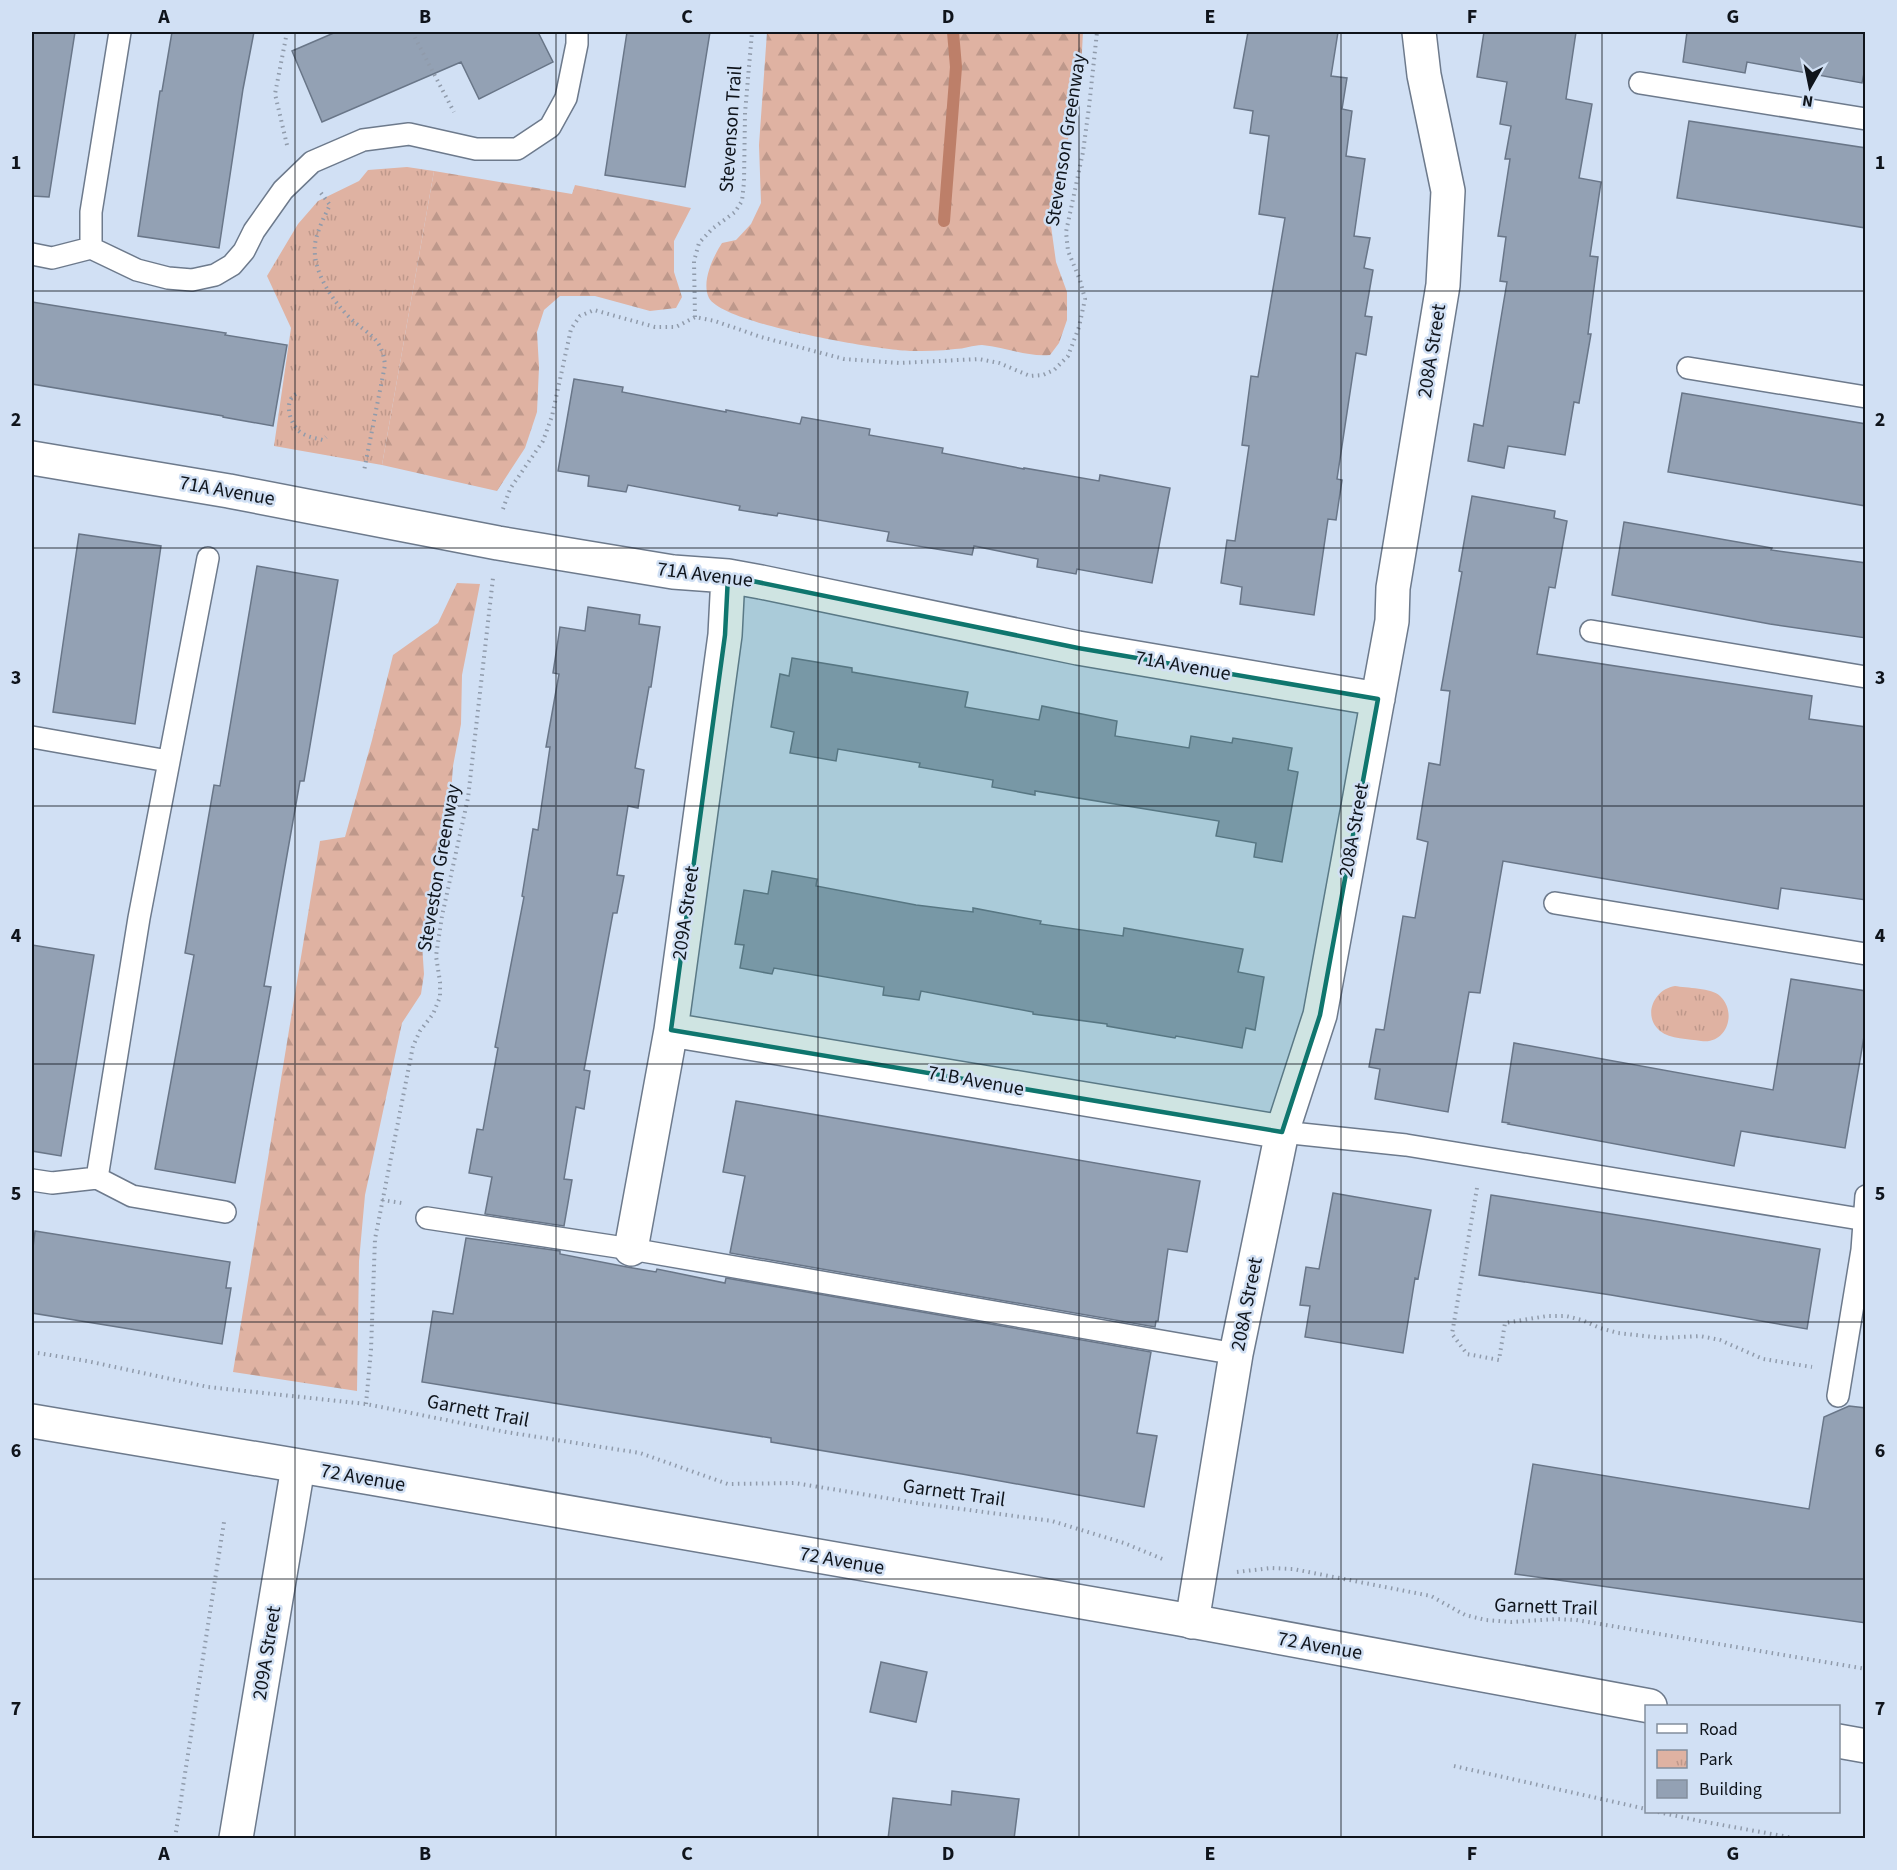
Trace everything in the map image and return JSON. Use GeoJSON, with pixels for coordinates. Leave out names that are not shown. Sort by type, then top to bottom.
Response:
{"type":"FeatureCollection","features":[{"type":"Feature","properties":{"kind":"street","name":"208A Street"},"geometry":{"type":"LineString","coordinates":[[1192,1622],[1236,1354],[1282,1131],[1320,1015],[1392,621],[1395,577],[1443,285],[1448,191],[1424,75],[1419,32]]}},
{"type":"Feature","properties":{"kind":"street","name":"71A Avenue"},"geometry":{"type":"LineString","coordinates":[[32,458],[229,491],[498,543],[673,572],[728,576],[840,597],[1078,648],[1378,699]]}},
{"type":"Feature","properties":{"kind":"street","name":"209A Street"},"geometry":{"type":"LineString","coordinates":[[631,1249],[671,1030],[725,635],[728,576]]}},
{"type":"Feature","properties":{"kind":"street","name":"71B Avenue"},"geometry":{"type":"LineString","coordinates":[[671,1030],[1282,1131]]}},
{"type":"Feature","properties":{"kind":"street","name":"72 Avenue"},"geometry":{"type":"LineString","coordinates":[[32,1421],[1192,1622],[1645,1706]]}},
{"type":"Feature","properties":{"kind":"street","name":"209A Street"},"geometry":{"type":"LineString","coordinates":[[236,1839],[298,1467]]}},
{"type":"Feature","properties":{"kind":"street"},"geometry":{"type":"LineString","coordinates":[[1840,1741],[1866,1746]]}},
{"type":"Feature","properties":{"kind":"lane"},"geometry":{"type":"LineString","coordinates":[[91,248],[91,212],[120,32]]}},
{"type":"Feature","properties":{"kind":"lane"},"geometry":{"type":"LineString","coordinates":[[32,254],[52,258],[91,248],[137,270],[168,278],[192,280],[215,275],[232,265],[244,251],[254,231],[283,190],[312,162],[363,140],[409,134],[476,149],[517,149],[550,127],[566,98],[577,44],[577,32]]}},
{"type":"Feature","properties":{"kind":"lane"},"geometry":{"type":"LineString","coordinates":[[1640,83],[1866,119]]}},
{"type":"Feature","properties":{"kind":"lane"},"geometry":{"type":"LineString","coordinates":[[1688,368],[1866,397]]}},
{"type":"Feature","properties":{"kind":"lane"},"geometry":{"type":"LineString","coordinates":[[97,1178],[139,918],[208,558]]}},
{"type":"Feature","properties":{"kind":"lane"},"geometry":{"type":"LineString","coordinates":[[1591,631],[1866,677]]}},
{"type":"Feature","properties":{"kind":"lane"},"geometry":{"type":"LineString","coordinates":[[32,737],[168,760]]}},
{"type":"Feature","properties":{"kind":"lane"},"geometry":{"type":"LineString","coordinates":[[1555,903],[1866,954]]}},
{"type":"Feature","properties":{"kind":"lane"},"geometry":{"type":"LineString","coordinates":[[1282,1131],[1406,1145],[1864,1220]]}},
{"type":"Feature","properties":{"kind":"lane"},"geometry":{"type":"LineString","coordinates":[[32,1180],[52,1183],[97,1178],[132,1197],[225,1212]]}},
{"type":"Feature","properties":{"kind":"lane"},"geometry":{"type":"LineString","coordinates":[[1838,1396],[1862,1250],[1866,1196]]}},
{"type":"Feature","properties":{"kind":"lane"},"geometry":{"type":"LineString","coordinates":[[427,1218],[631,1249],[1236,1354]]}},
{"type":"Feature","properties":{"kind":"path"},"geometry":{"type":"LineString","coordinates":[[287,32],[275,94],[286,143],[292,157],[330,205],[315,242],[320,276],[335,300],[351,318],[375,338],[383,352],[385,365],[364,471]]}},
{"type":"Feature","properties":{"kind":"path"},"geometry":{"type":"LineString","coordinates":[[412,32],[457,119]]}},
{"type":"Feature","properties":{"kind":"path","name":"Stevenson Trail"},"geometry":{"type":"LineString","coordinates":[[695,317],[694,261],[699,243],[735,212],[742,201],[745,113],[752,32]]}},
{"type":"Feature","properties":{"kind":"path","name":"Stevenson Greenway"},"geometry":{"type":"LineString","coordinates":[[695,317],[844,359],[899,363],[979,359],[999,363],[1030,376],[1043,375],[1054,370],[1068,356],[1079,327],[1084,299],[1080,280],[1068,251],[1066,232],[1083,152],[1097,32]]}},
{"type":"Feature","properties":{"kind":"path"},"geometry":{"type":"LineString","coordinates":[[498,543],[505,502],[510,489],[543,441],[571,329],[580,316],[594,310],[655,327],[676,327],[695,317]]}},
{"type":"Feature","properties":{"kind":"path"},"geometry":{"type":"LineString","coordinates":[[296,394],[291,396],[289,401],[289,412],[294,426],[311,437],[323,440],[326,437]]}},
{"type":"Feature","properties":{"kind":"path","name":"Steveston Greenway"},"geometry":{"type":"LineString","coordinates":[[366,1404],[371,1350],[375,1239],[413,1046],[420,1031],[433,1014],[440,997],[436,956],[442,916],[468,798],[498,543]]}},
{"type":"Feature","properties":{"kind":"path"},"geometry":{"type":"LineString","coordinates":[[1479,1178],[1452,1335],[1467,1354],[1499,1360],[1505,1323],[1547,1316],[1566,1316],[1618,1333],[1662,1338],[1700,1336],[1777,1362],[1816,1367],[1843,1364]]}},
{"type":"Feature","properties":{"kind":"path","name":"Garnett Trail"},"geometry":{"type":"LineString","coordinates":[[32,1352],[87,1361],[208,1387],[366,1404],[506,1432],[640,1453],[728,1484],[795,1483],[916,1503],[1052,1521],[1124,1543],[1170,1562],[1201,1570],[1230,1573],[1271,1568],[1293,1569],[1431,1596],[1465,1615],[1486,1620],[1511,1622],[1576,1620],[1866,1669]]}},
{"type":"Feature","properties":{"kind":"path"},"geometry":{"type":"LineString","coordinates":[[175,1839],[224,1522]]}},
{"type":"Feature","properties":{"kind":"path"},"geometry":{"type":"LineString","coordinates":[[1454,1766],[1645,1809]]}},
{"type":"Feature","properties":{"kind":"path"},"geometry":{"type":"LineString","coordinates":[[1663,1813],[1794,1839]]}},
{"type":"Feature","properties":{"kind":"highlighted area"},"geometry":{"type":"Polygon","coordinates":[[[728,576],[1078,648],[1378,699],[1320,1015],[1282,1132],[671,1030],[725,635],[728,576]]]}},
{"type":"Feature","properties":{"kind":"green space"},"geometry":{"type":"Polygon","coordinates":[[[767,32],[1083,32],[1080,89],[1051,226],[1056,262],[1067,292],[1067,320],[1059,343],[1050,355],[1032,355],[982,345],[938,351],[910,351],[836,341],[742,317],[720,308],[709,298],[707,277],[722,243],[736,240],[751,224],[761,203],[759,145],[767,32]]]}},
{"type":"Feature","properties":{"kind":"green space"},"geometry":{"type":"Polygon","coordinates":[[[407,167],[434,171],[382,465],[274,446],[291,328],[267,276],[298,224],[318,201],[359,181],[368,170],[407,167]]]}},
{"type":"Feature","properties":{"kind":"green space"},"geometry":{"type":"Polygon","coordinates":[[[434,171],[572,194],[575,185],[691,208],[674,241],[674,272],[682,297],[676,308],[650,311],[595,296],[560,296],[544,310],[537,332],[539,367],[537,412],[525,448],[497,491],[382,465],[434,171]]]}},
{"type":"Feature","properties":{"kind":"green space"},"geometry":{"type":"Polygon","coordinates":[[[457,583],[480,584],[462,675],[461,724],[453,766],[449,820],[431,882],[422,944],[424,974],[421,994],[402,1023],[365,1195],[359,1261],[357,1391],[233,1372],[320,841],[345,837],[393,655],[438,623],[457,583]]]}},
{"type":"Feature","properties":{"kind":"green space"},"geometry":{"type":"Polygon","coordinates":[[[1675,986],[1705,990],[1720,996],[1728,1011],[1727,1026],[1723,1033],[1710,1041],[1701,1041],[1674,1037],[1660,1031],[1652,1018],[1653,1004],[1661,992],[1675,986]]]}},
{"type":"Feature","properties":{"kind":"building"},"geometry":{"type":"Polygon","coordinates":[[[32,32],[75,32],[49,197],[32,196],[32,32]]]}},
{"type":"Feature","properties":{"kind":"building"},"geometry":{"type":"Polygon","coordinates":[[[172,32],[254,32],[219,248],[138,236],[160,91],[162,91],[172,32]]]}},
{"type":"Feature","properties":{"kind":"building"},"geometry":{"type":"Polygon","coordinates":[[[336,32],[538,32],[553,62],[479,99],[461,62],[322,122],[292,51],[336,32]]]}},
{"type":"Feature","properties":{"kind":"building"},"geometry":{"type":"Polygon","coordinates":[[[627,32],[710,32],[685,187],[605,175],[627,32]]]}},
{"type":"Feature","properties":{"kind":"building"},"geometry":{"type":"Polygon","coordinates":[[[1248,32],[1338,32],[1331,76],[1347,78],[1342,109],[1352,111],[1346,156],[1365,159],[1354,236],[1370,238],[1364,268],[1373,270],[1365,316],[1372,317],[1366,355],[1356,353],[1337,479],[1342,480],[1336,520],[1328,519],[1314,615],[1240,604],[1242,587],[1221,583],[1227,540],[1235,541],[1249,446],[1242,445],[1251,376],[1258,377],[1285,218],[1259,214],[1269,136],[1250,133],[1253,111],[1234,108],[1248,32]]]}},
{"type":"Feature","properties":{"kind":"building"},"geometry":{"type":"Polygon","coordinates":[[[1484,32],[1576,32],[1566,99],[1592,104],[1579,178],[1601,182],[1590,256],[1598,257],[1588,334],[1591,334],[1579,403],[1574,402],[1565,455],[1508,446],[1504,468],[1468,461],[1474,424],[1483,426],[1507,282],[1500,281],[1506,237],[1498,236],[1510,159],[1505,159],[1511,126],[1500,124],[1507,82],[1477,77],[1484,32]]]}},
{"type":"Feature","properties":{"kind":"building"},"geometry":{"type":"Polygon","coordinates":[[[1687,32],[1866,32],[1866,64],[1862,83],[1747,62],[1745,73],[1683,62],[1687,32]]]}},
{"type":"Feature","properties":{"kind":"building"},"geometry":{"type":"Polygon","coordinates":[[[1689,121],[1866,148],[1866,228],[1677,198],[1689,121]]]}},
{"type":"Feature","properties":{"kind":"building"},"geometry":{"type":"Polygon","coordinates":[[[32,302],[287,345],[273,426],[32,384],[32,302]]]}},
{"type":"Feature","properties":{"kind":"building"},"geometry":{"type":"Polygon","coordinates":[[[574,379],[623,387],[622,392],[726,412],[726,410],[800,424],[802,417],[870,429],[869,435],[943,448],[942,453],[1024,469],[1099,481],[1100,475],[1170,488],[1152,583],[1077,569],[1076,574],[1037,567],[1038,559],[974,546],[972,555],[887,541],[889,532],[778,513],[777,516],[739,510],[740,506],[628,485],[626,492],[588,486],[589,476],[558,471],[574,379]]]}},
{"type":"Feature","properties":{"kind":"building"},"geometry":{"type":"Polygon","coordinates":[[[1682,393],[1866,424],[1866,506],[1668,472],[1682,393]]]}},
{"type":"Feature","properties":{"kind":"building"},"geometry":{"type":"Polygon","coordinates":[[[1472,496],[1555,511],[1554,518],[1567,521],[1555,588],[1549,587],[1537,654],[1812,696],[1809,719],[1866,727],[1866,900],[1781,888],[1778,909],[1503,861],[1480,993],[1469,992],[1448,1112],[1375,1099],[1380,1069],[1369,1067],[1376,1029],[1384,1030],[1403,916],[1415,918],[1428,842],[1417,839],[1429,763],[1440,765],[1450,691],[1441,690],[1462,572],[1459,571],[1472,496]]]}},
{"type":"Feature","properties":{"kind":"building"},"geometry":{"type":"Polygon","coordinates":[[[1624,522],[1772,548],[1771,550],[1866,563],[1866,638],[1770,624],[1612,595],[1624,522]]]}},
{"type":"Feature","properties":{"kind":"building"},"geometry":{"type":"Polygon","coordinates":[[[79,534],[161,546],[135,724],[53,712],[79,534]]]}},
{"type":"Feature","properties":{"kind":"building"},"geometry":{"type":"Polygon","coordinates":[[[257,566],[338,580],[304,781],[300,781],[264,986],[271,987],[235,1183],[155,1169],[194,955],[185,953],[214,785],[220,786],[257,566]]]}},
{"type":"Feature","properties":{"kind":"building"},"geometry":{"type":"Polygon","coordinates":[[[588,607],[640,615],[639,624],[660,627],[635,768],[644,770],[638,808],[628,806],[617,875],[624,876],[617,913],[613,913],[584,1070],[590,1071],[584,1109],[576,1107],[564,1179],[572,1180],[564,1226],[485,1214],[492,1177],[469,1173],[477,1129],[483,1130],[498,1048],[495,1047],[524,897],[522,896],[533,829],[538,830],[550,747],[546,747],[559,674],[553,673],[560,627],[585,631],[588,607]]]}},
{"type":"Feature","properties":{"kind":"building"},"geometry":{"type":"Polygon","coordinates":[[[792,658],[852,668],[852,672],[968,692],[965,707],[1039,720],[1042,706],[1117,721],[1115,736],[1189,748],[1191,736],[1232,743],[1233,738],[1292,748],[1288,770],[1298,772],[1282,862],[1254,857],[1256,843],[1216,836],[1219,821],[1035,791],[1035,795],[992,787],[993,780],[919,767],[920,763],[838,749],[836,761],[790,753],[794,732],[771,727],[780,674],[789,676],[792,658]]]}},
{"type":"Feature","properties":{"kind":"building"},"geometry":{"type":"Polygon","coordinates":[[[772,871],[817,879],[816,886],[916,905],[973,912],[973,908],[1041,921],[1040,924],[1123,936],[1124,928],[1243,949],[1238,972],[1264,977],[1255,1030],[1246,1028],[1242,1048],[1107,1026],[1107,1024],[1033,1014],[1033,1012],[921,991],[919,1000],[883,995],[884,987],[774,968],[772,974],[740,968],[744,945],[735,944],[744,890],[768,894],[772,871]]]}},
{"type":"Feature","properties":{"kind":"building"},"geometry":{"type":"Polygon","coordinates":[[[32,945],[94,955],[61,1156],[32,1151],[32,945]]]}},
{"type":"Feature","properties":{"kind":"building"},"geometry":{"type":"Polygon","coordinates":[[[1791,979],[1866,991],[1866,1025],[1845,1148],[1741,1131],[1734,1166],[1502,1122],[1514,1043],[1773,1090],[1791,979]]]}},
{"type":"Feature","properties":{"kind":"building"},"geometry":{"type":"Polygon","coordinates":[[[736,1101],[1200,1181],[1187,1252],[1168,1249],[1158,1321],[1155,1327],[730,1253],[745,1176],[723,1172],[736,1101]]]}},
{"type":"Feature","properties":{"kind":"building"},"geometry":{"type":"Polygon","coordinates":[[[1333,1193],[1431,1210],[1418,1279],[1415,1278],[1403,1353],[1305,1337],[1310,1306],[1300,1305],[1306,1267],[1319,1269],[1333,1193]]]}},
{"type":"Feature","properties":{"kind":"building"},"geometry":{"type":"Polygon","coordinates":[[[1491,1195],[1820,1249],[1807,1329],[1479,1275],[1491,1195]]]}},
{"type":"Feature","properties":{"kind":"building"},"geometry":{"type":"Polygon","coordinates":[[[35,1231],[230,1262],[226,1288],[231,1288],[222,1344],[32,1313],[32,1256],[35,1231]]]}},
{"type":"Feature","properties":{"kind":"building"},"geometry":{"type":"Polygon","coordinates":[[[466,1238],[560,1251],[560,1254],[627,1267],[656,1272],[657,1269],[725,1283],[726,1278],[1151,1352],[1137,1433],[1157,1436],[1144,1507],[771,1442],[771,1438],[422,1382],[433,1311],[453,1314],[466,1238]]]}},
{"type":"Feature","properties":{"kind":"building"},"geometry":{"type":"Polygon","coordinates":[[[1849,1406],[1866,1408],[1866,1623],[1515,1574],[1533,1464],[1809,1509],[1824,1417],[1849,1406]]]}},
{"type":"Feature","properties":{"kind":"building"},"geometry":{"type":"Polygon","coordinates":[[[881,1662],[927,1672],[916,1722],[870,1712],[881,1662]]]}},
{"type":"Feature","properties":{"kind":"building"},"geometry":{"type":"Polygon","coordinates":[[[952,1791],[1019,1799],[1014,1839],[888,1839],[893,1798],[951,1805],[952,1791]]]}},
{"type":"Feature","properties":{"kind":"waterway"},"geometry":{"type":"LineString","coordinates":[[944,221],[956,67],[953,32]]}}]}
